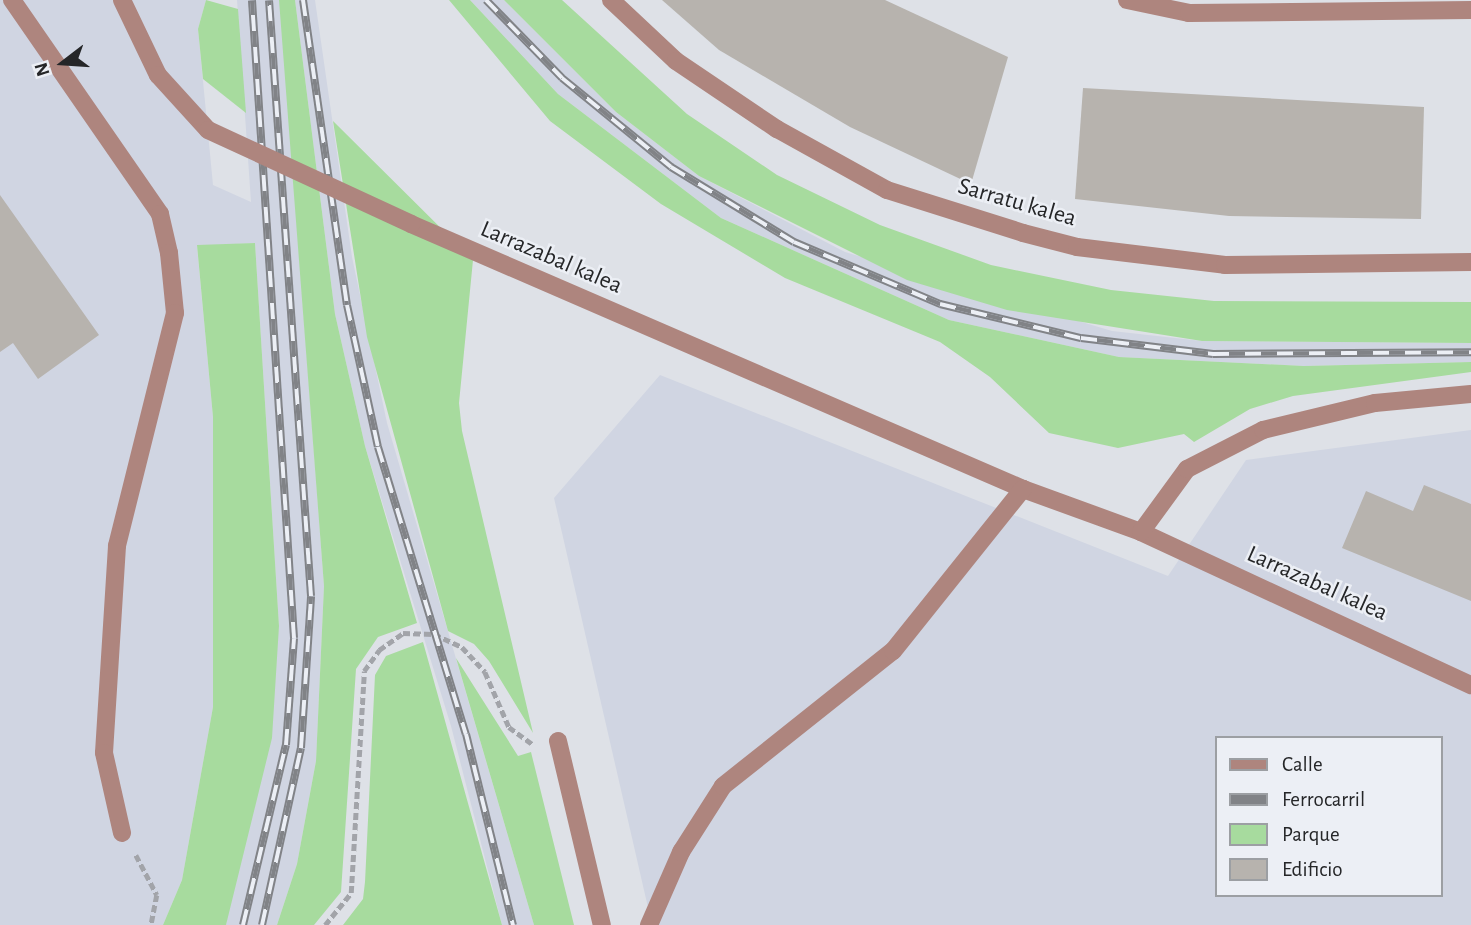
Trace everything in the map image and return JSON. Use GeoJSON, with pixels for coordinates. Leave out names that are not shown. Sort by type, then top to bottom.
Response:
{"type":"FeatureCollection","features":[{"type":"Feature","properties":{"kind":"street"},"geometry":{"type":"LineString","coordinates":[[12,0],[160,214],[169,253],[175,313],[117,546],[104,753],[122,833]]}},
{"type":"Feature","properties":{"kind":"street","name":"Larrazabal kalea"},"geometry":{"type":"LineString","coordinates":[[122,0],[158,75],[208,130],[411,224],[1023,489],[1141,532],[1471,685]]}},
{"type":"Feature","properties":{"kind":"street","name":"Sarratu kalea"},"geometry":{"type":"LineString","coordinates":[[611,0],[676,61],[777,129],[887,190],[1023,233],[1077,247],[1225,265],[1471,262]]}},
{"type":"Feature","properties":{"kind":"street"},"geometry":{"type":"LineString","coordinates":[[1127,0],[1189,13],[1471,10]]}},
{"type":"Feature","properties":{"kind":"street"},"geometry":{"type":"LineString","coordinates":[[1141,532],[1187,469],[1264,430],[1375,403],[1471,394]]}},
{"type":"Feature","properties":{"kind":"street"},"geometry":{"type":"LineString","coordinates":[[649,925],[681,852],[723,786],[893,651],[1023,489]]}},
{"type":"Feature","properties":{"kind":"street"},"geometry":{"type":"LineString","coordinates":[[558,741],[602,925]]}},
{"type":"Feature","properties":{"kind":"path"},"geometry":{"type":"LineString","coordinates":[[325,925],[351,893],[364,671],[379,650],[403,634],[434,634],[462,647],[485,672],[509,727],[530,745],[558,741]]}},
{"type":"Feature","properties":{"kind":"path"},"geometry":{"type":"LineString","coordinates":[[122,833],[152,877],[157,895],[151,925]]}},
{"type":"Feature","properties":{"kind":"shaded area"},"geometry":{"type":"Polygon","coordinates":[[[0,0],[206,0],[198,29],[213,185],[251,202],[237,0],[280,0],[324,586],[316,761],[297,864],[277,925],[226,925],[279,626],[255,243],[197,246],[213,417],[213,707],[182,880],[163,925],[0,925],[0,0]]]}},
{"type":"Feature","properties":{"kind":"shaded area"},"geometry":{"type":"Polygon","coordinates":[[[295,0],[315,0],[352,257],[387,423],[534,925],[502,925],[451,726],[365,446],[335,314],[295,0]]]}},
{"type":"Feature","properties":{"kind":"shaded area"},"geometry":{"type":"Polygon","coordinates":[[[470,0],[504,0],[616,112],[699,176],[845,252],[1112,331],[1202,341],[1471,343],[1471,362],[1304,366],[1119,357],[949,320],[721,218],[558,94],[470,0]]]}},
{"type":"Feature","properties":{"kind":"shaded area"},"geometry":{"type":"Polygon","coordinates":[[[660,375],[1168,576],[1246,460],[1471,430],[1471,925],[652,925],[554,498],[660,375]]]}},
{"type":"Feature","properties":{"kind":"green space"},"geometry":{"type":"Polygon","coordinates":[[[206,0],[238,9],[246,113],[203,79],[198,29],[206,0]]]}},
{"type":"Feature","properties":{"kind":"green space"},"geometry":{"type":"Polygon","coordinates":[[[279,0],[295,0],[335,314],[365,446],[417,623],[378,637],[356,669],[341,892],[314,925],[277,925],[297,864],[316,761],[324,586],[279,0]]]}},
{"type":"Feature","properties":{"kind":"green space"},"geometry":{"type":"Polygon","coordinates":[[[449,0],[470,0],[558,94],[721,218],[949,320],[1119,357],[1304,366],[1471,362],[1471,372],[1293,396],[1250,409],[1194,442],[1184,434],[1118,448],[1049,433],[990,377],[940,342],[785,278],[661,204],[550,121],[449,0]]]}},
{"type":"Feature","properties":{"kind":"green space"},"geometry":{"type":"Polygon","coordinates":[[[504,0],[562,0],[687,114],[777,175],[880,225],[991,265],[1111,290],[1214,301],[1471,302],[1471,343],[1202,341],[1007,310],[907,280],[699,176],[616,112],[504,0]]]}},
{"type":"Feature","properties":{"kind":"green space"},"geometry":{"type":"Polygon","coordinates":[[[333,121],[473,260],[459,403],[462,431],[533,733],[489,661],[474,644],[448,631],[367,337],[333,121]]]}},
{"type":"Feature","properties":{"kind":"green space"},"geometry":{"type":"Polygon","coordinates":[[[255,243],[279,626],[272,738],[226,925],[163,925],[182,880],[213,707],[213,417],[197,245],[255,243]]]}},
{"type":"Feature","properties":{"kind":"green space"},"geometry":{"type":"Polygon","coordinates":[[[423,642],[502,925],[343,925],[363,899],[375,675],[386,656],[423,642]]]}},
{"type":"Feature","properties":{"kind":"green space"},"geometry":{"type":"Polygon","coordinates":[[[456,658],[518,756],[531,752],[574,925],[534,925],[456,658]]]}},
{"type":"Feature","properties":{"kind":"building"},"geometry":{"type":"Polygon","coordinates":[[[662,0],[885,0],[1008,57],[971,184],[850,127],[719,50],[662,0]]]}},
{"type":"Feature","properties":{"kind":"building"},"geometry":{"type":"Polygon","coordinates":[[[1083,88],[1424,107],[1421,219],[1229,216],[1075,199],[1083,88]]]}},
{"type":"Feature","properties":{"kind":"building"},"geometry":{"type":"Polygon","coordinates":[[[0,195],[99,335],[38,379],[13,343],[0,352],[0,195]]]}},
{"type":"Feature","properties":{"kind":"building"},"geometry":{"type":"Polygon","coordinates":[[[1424,485],[1471,504],[1471,601],[1342,548],[1366,491],[1413,511],[1424,485]]]}},
{"type":"Feature","properties":{"kind":"railway"},"geometry":{"type":"LineString","coordinates":[[243,925],[286,745],[294,638],[252,0]]}},
{"type":"Feature","properties":{"kind":"railway"},"geometry":{"type":"LineString","coordinates":[[262,925],[301,748],[311,596],[269,0]]}},
{"type":"Feature","properties":{"kind":"railway"},"geometry":{"type":"LineString","coordinates":[[303,0],[347,305],[378,447],[466,734],[513,925]]}},
{"type":"Feature","properties":{"kind":"railway"},"geometry":{"type":"LineString","coordinates":[[486,0],[562,78],[671,167],[794,242],[940,304],[1081,338],[1213,354],[1471,352]]}}]}
